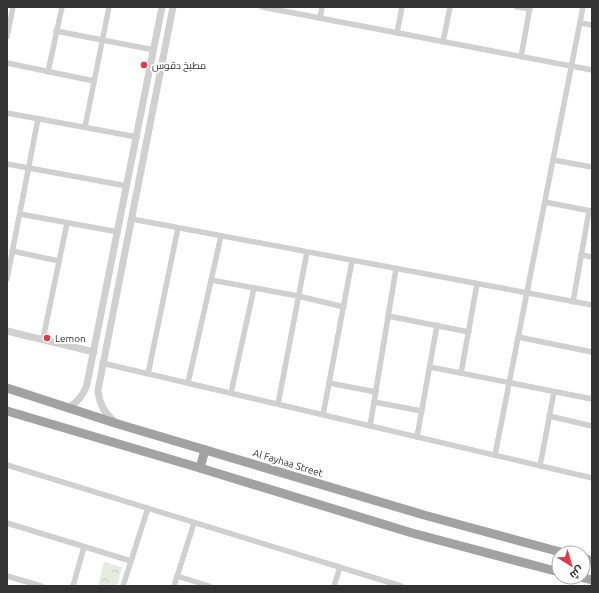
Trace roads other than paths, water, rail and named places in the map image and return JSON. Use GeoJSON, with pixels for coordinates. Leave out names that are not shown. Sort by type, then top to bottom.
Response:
{"type":"FeatureCollection","features":[{"type":"Feature","properties":{"kind":"highway","name":"Al Fayhaa Street"},"geometry":{"type":"LineString","coordinates":[[7,388],[118,424],[424,515],[551,549]]}},
{"type":"Feature","properties":{"kind":"highway"},"geometry":{"type":"LineString","coordinates":[[7,411],[412,533],[551,570]]}},
{"type":"Feature","properties":{"kind":"highway"},"geometry":{"type":"LineString","coordinates":[[200,468],[206,450]]}},
{"type":"Feature","properties":{"kind":"street"},"geometry":{"type":"LineString","coordinates":[[7,37],[8,21],[13,7]]}},
{"type":"Feature","properties":{"kind":"street"},"geometry":{"type":"LineString","coordinates":[[48,72],[62,7]]}},
{"type":"Feature","properties":{"kind":"street"},"geometry":{"type":"LineString","coordinates":[[85,127],[109,7]]}},
{"type":"Feature","properties":{"kind":"street"},"geometry":{"type":"LineString","coordinates":[[68,408],[78,401],[85,390],[94,352],[162,7]]}},
{"type":"Feature","properties":{"kind":"street"},"geometry":{"type":"LineString","coordinates":[[118,424],[104,412],[100,402],[98,390],[102,363],[132,219],[173,7]]}},
{"type":"Feature","properties":{"kind":"street"},"geometry":{"type":"LineString","coordinates":[[262,7],[592,70]]}},
{"type":"Feature","properties":{"kind":"street"},"geometry":{"type":"LineString","coordinates":[[320,18],[322,7]]}},
{"type":"Feature","properties":{"kind":"street"},"geometry":{"type":"LineString","coordinates":[[397,33],[402,7]]}},
{"type":"Feature","properties":{"kind":"street"},"geometry":{"type":"LineString","coordinates":[[443,42],[450,7]]}},
{"type":"Feature","properties":{"kind":"street"},"geometry":{"type":"LineString","coordinates":[[518,7],[530,8],[521,57]]}},
{"type":"Feature","properties":{"kind":"street"},"geometry":{"type":"LineString","coordinates":[[495,455],[583,7]]}},
{"type":"Feature","properties":{"kind":"street"},"geometry":{"type":"LineString","coordinates":[[580,23],[592,25]]}},
{"type":"Feature","properties":{"kind":"street"},"geometry":{"type":"LineString","coordinates":[[56,31],[154,50]]}},
{"type":"Feature","properties":{"kind":"street"},"geometry":{"type":"LineString","coordinates":[[7,63],[94,81]]}},
{"type":"Feature","properties":{"kind":"street"},"geometry":{"type":"LineString","coordinates":[[7,113],[136,137]]}},
{"type":"Feature","properties":{"kind":"street"},"geometry":{"type":"LineString","coordinates":[[7,279],[38,118]]}},
{"type":"Feature","properties":{"kind":"street"},"geometry":{"type":"LineString","coordinates":[[553,160],[592,167]]}},
{"type":"Feature","properties":{"kind":"street"},"geometry":{"type":"LineString","coordinates":[[7,164],[127,186]]}},
{"type":"Feature","properties":{"kind":"street"},"geometry":{"type":"LineString","coordinates":[[545,202],[591,211],[581,254],[573,302]]}},
{"type":"Feature","properties":{"kind":"street"},"geometry":{"type":"LineString","coordinates":[[20,214],[118,232]]}},
{"type":"Feature","properties":{"kind":"street"},"geometry":{"type":"LineString","coordinates":[[132,219],[592,306]]}},
{"type":"Feature","properties":{"kind":"street"},"geometry":{"type":"LineString","coordinates":[[43,339],[67,223]]}},
{"type":"Feature","properties":{"kind":"street"},"geometry":{"type":"LineString","coordinates":[[148,374],[178,228]]}},
{"type":"Feature","properties":{"kind":"street"},"geometry":{"type":"LineString","coordinates":[[188,383],[221,236]]}},
{"type":"Feature","properties":{"kind":"street"},"geometry":{"type":"LineString","coordinates":[[12,251],[59,261]]}},
{"type":"Feature","properties":{"kind":"street"},"geometry":{"type":"LineString","coordinates":[[278,404],[307,252]]}},
{"type":"Feature","properties":{"kind":"street"},"geometry":{"type":"LineString","coordinates":[[581,254],[592,257]]}},
{"type":"Feature","properties":{"kind":"street"},"geometry":{"type":"LineString","coordinates":[[323,415],[352,260]]}},
{"type":"Feature","properties":{"kind":"street"},"geometry":{"type":"LineString","coordinates":[[370,426],[396,269]]}},
{"type":"Feature","properties":{"kind":"street"},"geometry":{"type":"LineString","coordinates":[[110,272],[120,274]]}},
{"type":"Feature","properties":{"kind":"street"},"geometry":{"type":"LineString","coordinates":[[211,280],[298,296],[344,307]]}},
{"type":"Feature","properties":{"kind":"street"},"geometry":{"type":"LineString","coordinates":[[461,373],[477,284]]}},
{"type":"Feature","properties":{"kind":"street"},"geometry":{"type":"LineString","coordinates":[[231,393],[254,288]]}},
{"type":"Feature","properties":{"kind":"street"},"geometry":{"type":"LineString","coordinates":[[388,316],[469,332]]}},
{"type":"Feature","properties":{"kind":"street"},"geometry":{"type":"LineString","coordinates":[[417,437],[437,325]]}},
{"type":"Feature","properties":{"kind":"street"},"geometry":{"type":"LineString","coordinates":[[7,331],[94,352]]}},
{"type":"Feature","properties":{"kind":"street"},"geometry":{"type":"LineString","coordinates":[[518,338],[592,352]]}},
{"type":"Feature","properties":{"kind":"street"},"geometry":{"type":"LineString","coordinates":[[102,363],[592,478]]}},
{"type":"Feature","properties":{"kind":"street"},"geometry":{"type":"LineString","coordinates":[[430,367],[592,399]]}},
{"type":"Feature","properties":{"kind":"street"},"geometry":{"type":"LineString","coordinates":[[329,383],[376,392]]}},
{"type":"Feature","properties":{"kind":"street"},"geometry":{"type":"LineString","coordinates":[[540,466],[554,392]]}},
{"type":"Feature","properties":{"kind":"street"},"geometry":{"type":"LineString","coordinates":[[374,402],[422,411]]}},
{"type":"Feature","properties":{"kind":"street"},"geometry":{"type":"LineString","coordinates":[[549,416],[592,426]]}},
{"type":"Feature","properties":{"kind":"street"},"geometry":{"type":"LineString","coordinates":[[7,465],[340,567],[387,584],[401,586]]}},
{"type":"Feature","properties":{"kind":"street"},"geometry":{"type":"LineString","coordinates":[[123,586],[148,508]]}},
{"type":"Feature","properties":{"kind":"street"},"geometry":{"type":"LineString","coordinates":[[174,586],[194,522]]}},
{"type":"Feature","properties":{"kind":"street"},"geometry":{"type":"LineString","coordinates":[[7,523],[131,561]]}},
{"type":"Feature","properties":{"kind":"street"},"geometry":{"type":"LineString","coordinates":[[74,586],[84,547]]}},
{"type":"Feature","properties":{"kind":"street"},"geometry":{"type":"LineString","coordinates":[[334,586],[340,567]]}},
{"type":"Feature","properties":{"kind":"street"},"geometry":{"type":"LineString","coordinates":[[7,576],[41,586]]}},
{"type":"Feature","properties":{"kind":"street"},"geometry":{"type":"LineString","coordinates":[[177,576],[209,586]]}},
{"type":"Feature","properties":{"kind":"place","name":"مطبخ دقوس"},"geometry":{"type":"Point","coordinates":[144,65]}},
{"type":"Feature","properties":{"kind":"place","name":"Lemon"},"geometry":{"type":"Point","coordinates":[47,338]}}]}
